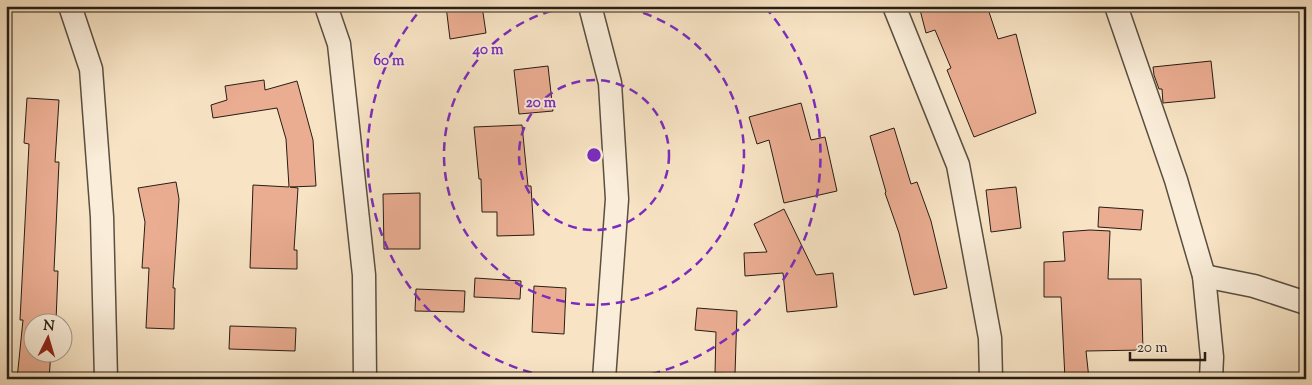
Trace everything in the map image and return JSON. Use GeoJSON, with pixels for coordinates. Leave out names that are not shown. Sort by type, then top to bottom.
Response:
{"type":"FeatureCollection","features":[{"type":"Feature","properties":{"kind":"street"},"geometry":{"type":"LineString","coordinates":[[70,6],[91,69],[102,217],[106,379]]}},
{"type":"Feature","properties":{"kind":"street"},"geometry":{"type":"LineString","coordinates":[[326,6],[339,44],[364,274],[365,379]]}},
{"type":"Feature","properties":{"kind":"street"},"geometry":{"type":"LineString","coordinates":[[590,6],[610,83],[617,199],[604,379]]}},
{"type":"Feature","properties":{"kind":"street"},"geometry":{"type":"LineString","coordinates":[[894,6],[958,165],[990,338],[991,379]]}},
{"type":"Feature","properties":{"kind":"street"},"geometry":{"type":"LineString","coordinates":[[1116,6],[1176,180],[1204,276],[1212,358],[1211,379]]}},
{"type":"Feature","properties":{"kind":"street"},"geometry":{"type":"LineString","coordinates":[[1204,276],[1254,286],[1306,303]]}},
{"type":"Feature","properties":{"kind":"building"},"geometry":{"type":"Polygon","coordinates":[[[446,6],[482,6],[486,33],[450,39],[446,6]]]}},
{"type":"Feature","properties":{"kind":"building"},"geometry":{"type":"Polygon","coordinates":[[[919,6],[987,6],[998,39],[1016,34],[1036,113],[974,137],[947,70],[951,68],[935,30],[926,33],[919,6]]]}},
{"type":"Feature","properties":{"kind":"building"},"geometry":{"type":"Polygon","coordinates":[[[1211,61],[1215,98],[1163,103],[1162,89],[1159,89],[1153,67],[1211,61]]]}},
{"type":"Feature","properties":{"kind":"building"},"geometry":{"type":"Polygon","coordinates":[[[548,66],[553,111],[519,114],[514,70],[548,66]]]}},
{"type":"Feature","properties":{"kind":"building"},"geometry":{"type":"Polygon","coordinates":[[[264,80],[265,90],[297,81],[313,140],[316,186],[290,187],[298,188],[294,250],[297,250],[297,269],[250,268],[253,185],[289,187],[286,139],[277,108],[213,118],[211,105],[227,100],[225,86],[264,80]]]}},
{"type":"Feature","properties":{"kind":"building"},"geometry":{"type":"Polygon","coordinates":[[[27,98],[59,100],[55,162],[59,162],[54,271],[58,271],[56,312],[22,312],[22,320],[20,320],[29,144],[24,143],[27,98]]]}},
{"type":"Feature","properties":{"kind":"building"},"geometry":{"type":"Polygon","coordinates":[[[801,103],[811,140],[825,137],[837,191],[784,203],[769,140],[757,144],[749,117],[801,103]]]}},
{"type":"Feature","properties":{"kind":"building"},"geometry":{"type":"Polygon","coordinates":[[[522,125],[528,186],[531,186],[534,235],[497,236],[497,212],[482,212],[481,179],[479,179],[474,127],[522,125]]]}},
{"type":"Feature","properties":{"kind":"building"},"geometry":{"type":"Polygon","coordinates":[[[894,128],[911,184],[917,182],[931,221],[947,288],[914,295],[899,233],[885,193],[870,136],[894,128]]]}},
{"type":"Feature","properties":{"kind":"building"},"geometry":{"type":"Polygon","coordinates":[[[176,182],[179,199],[173,288],[175,288],[174,329],[146,328],[149,268],[142,268],[145,222],[138,188],[176,182]]]}},
{"type":"Feature","properties":{"kind":"building"},"geometry":{"type":"Polygon","coordinates":[[[1016,187],[1021,228],[991,232],[986,190],[1016,187]]]}},
{"type":"Feature","properties":{"kind":"building"},"geometry":{"type":"Polygon","coordinates":[[[420,193],[420,249],[384,249],[383,194],[420,193]]]}},
{"type":"Feature","properties":{"kind":"building"},"geometry":{"type":"Polygon","coordinates":[[[1099,207],[1143,210],[1141,230],[1098,227],[1099,207]]]}},
{"type":"Feature","properties":{"kind":"building"},"geometry":{"type":"Polygon","coordinates":[[[784,209],[816,275],[833,273],[837,307],[787,312],[783,273],[745,276],[744,253],[767,252],[754,224],[784,209]]]}},
{"type":"Feature","properties":{"kind":"building"},"geometry":{"type":"Polygon","coordinates":[[[1110,231],[1108,279],[1141,279],[1143,350],[1086,351],[1089,379],[1065,379],[1061,297],[1044,297],[1044,262],[1065,261],[1063,232],[1110,231]]]}},
{"type":"Feature","properties":{"kind":"building"},"geometry":{"type":"Polygon","coordinates":[[[475,278],[521,281],[520,299],[474,297],[475,278]]]}},
{"type":"Feature","properties":{"kind":"building"},"geometry":{"type":"Polygon","coordinates":[[[534,286],[566,288],[564,334],[532,332],[534,286]]]}},
{"type":"Feature","properties":{"kind":"building"},"geometry":{"type":"Polygon","coordinates":[[[416,289],[465,291],[464,312],[415,311],[416,289]]]}},
{"type":"Feature","properties":{"kind":"building"},"geometry":{"type":"Polygon","coordinates":[[[697,308],[737,311],[735,374],[715,373],[716,332],[695,330],[697,308]]]}},
{"type":"Feature","properties":{"kind":"building"},"geometry":{"type":"Polygon","coordinates":[[[230,326],[296,328],[295,351],[229,349],[230,326]]]}},
{"type":"Feature","properties":{"kind":"building"},"geometry":{"type":"Polygon","coordinates":[[[22,330],[22,362],[50,362],[49,379],[17,379],[22,330]]]}}]}
